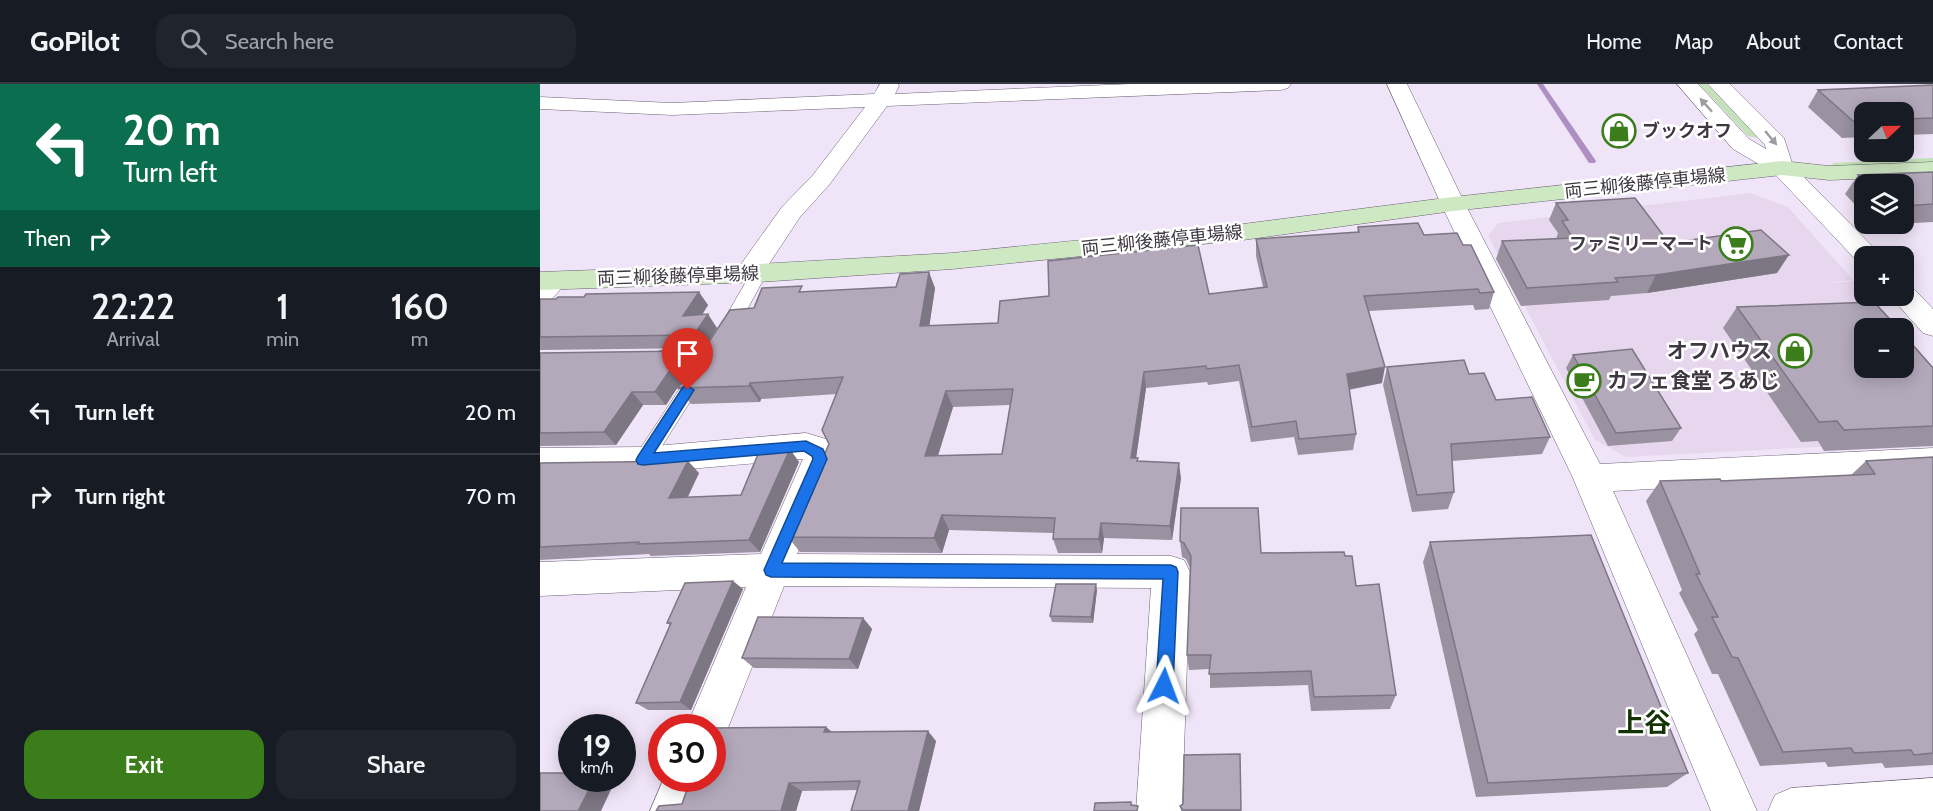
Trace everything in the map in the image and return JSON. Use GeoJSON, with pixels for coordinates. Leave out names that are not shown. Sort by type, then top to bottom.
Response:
{"type":"FeatureCollection","features":[{"type":"Feature","properties":{"kind":"main road","name":"両三柳後藤停車場線"},"geometry":{"type":"LineString","coordinates":[[1782,168],[1814,157],[1933,151]]}},
{"type":"Feature","properties":{"kind":"main road","name":"両三柳後藤停車場線"},"geometry":{"type":"LineString","coordinates":[[545,286],[952,261],[1243,232],[1453,204],[1782,168],[1829,173],[1933,169]]}},
{"type":"Feature","properties":{"kind":"street"},"geometry":{"type":"LineString","coordinates":[[540,96],[557,84]]}},
{"type":"Feature","properties":{"kind":"street"},"geometry":{"type":"LineString","coordinates":[[540,103],[672,109],[885,92],[1281,84]]}},
{"type":"Feature","properties":{"kind":"street"},"geometry":{"type":"LineString","coordinates":[[1397,84],[1453,204],[1590,478],[1734,811]]}},
{"type":"Feature","properties":{"kind":"street"},"geometry":{"type":"LineString","coordinates":[[1687,84],[1741,144],[1782,168],[1857,246]]}},
{"type":"Feature","properties":{"kind":"street"},"geometry":{"type":"LineString","coordinates":[[1718,84],[1776,143],[1782,168]]}},
{"type":"Feature","properties":{"kind":"street"},"geometry":{"type":"LineString","coordinates":[[754,273],[791,212],[821,180],[885,92]]}},
{"type":"Feature","properties":{"kind":"street"},"geometry":{"type":"LineString","coordinates":[[1914,306],[1933,326]]}},
{"type":"Feature","properties":{"kind":"street"},"geometry":{"type":"LineString","coordinates":[[540,461],[643,460],[806,446],[814,448],[820,459],[771,570],[713,714]]}},
{"type":"Feature","properties":{"kind":"street"},"geometry":{"type":"LineString","coordinates":[[1590,478],[1933,461]]}},
{"type":"Feature","properties":{"kind":"street"},"geometry":{"type":"LineString","coordinates":[[540,579],[771,570],[1171,572],[1159,811]]}},
{"type":"Feature","properties":{"kind":"street"},"geometry":{"type":"LineString","coordinates":[[673,811],[680,792]]}},
{"type":"Feature","properties":{"kind":"street"},"geometry":{"type":"LineString","coordinates":[[1791,811],[1933,801]]}},
{"type":"Feature","properties":{"kind":"lane"},"geometry":{"type":"LineString","coordinates":[[643,460],[745,302],[754,273]]}},
{"type":"Feature","properties":{"kind":"lane"},"geometry":{"type":"LineString","coordinates":[[642,357],[710,356]]}},
{"type":"Feature","properties":{"kind":"shaded area"},"geometry":{"type":"Polygon","coordinates":[[[1750,193],[1788,207],[1853,280],[1819,284],[1854,281],[1854,306],[1877,306],[1889,318],[1854,318],[1854,378],[1914,378],[1914,346],[1933,367],[1933,441],[1626,457],[1595,440],[1488,236],[1498,223],[1750,193]]]}},
{"type":"Feature","properties":{"kind":"green space"},"geometry":{"type":"Polygon","coordinates":[[[1699,84],[1707,84],[1758,138],[1748,136],[1699,84]]]}},
{"type":"Feature","properties":{"kind":"green space"},"geometry":{"type":"Polygon","coordinates":[[[1933,158],[1933,163],[1836,167],[1832,163],[1914,162],[1914,159],[1933,158]]]}},
{"type":"Feature","properties":{"kind":"building"},"geometry":{"type":"Polygon","coordinates":[[[1933,85],[1933,118],[1914,119],[1914,102],[1854,102],[1853,121],[1818,90],[1933,85]]]}},
{"type":"Feature","properties":{"kind":"building"},"geometry":{"type":"Polygon","coordinates":[[[1933,172],[1933,204],[1914,205],[1914,174],[1883,174],[1933,172]]]}},
{"type":"Feature","properties":{"kind":"building"},"geometry":{"type":"Polygon","coordinates":[[[1635,198],[1669,243],[1761,230],[1789,255],[1656,275],[1615,278],[1618,282],[1527,288],[1502,241],[1573,238],[1562,221],[1568,220],[1556,203],[1635,198]]]}},
{"type":"Feature","properties":{"kind":"building"},"geometry":{"type":"Polygon","coordinates":[[[1418,223],[1424,235],[1457,233],[1463,245],[1471,245],[1494,292],[1480,293],[1478,289],[1364,296],[1385,367],[1347,374],[1356,434],[1299,439],[1296,421],[1252,427],[1239,365],[1144,372],[1131,458],[1138,458],[1137,461],[1179,463],[1170,526],[1101,523],[1099,539],[1053,539],[1055,518],[942,515],[934,538],[788,537],[829,444],[822,430],[843,377],[750,383],[749,386],[678,388],[730,310],[754,308],[762,288],[802,286],[799,292],[896,287],[900,274],[929,272],[920,326],[998,323],[1000,301],[1049,296],[1048,261],[1198,245],[1209,294],[1267,287],[1256,239],[1359,232],[1358,227],[1418,223]],[[1013,389],[946,391],[925,456],[1002,454],[1013,389]]]}},
{"type":"Feature","properties":{"kind":"building"},"geometry":{"type":"Polygon","coordinates":[[[699,292],[683,316],[708,314],[694,335],[540,337],[540,299],[584,297],[586,294],[699,292]]]}},
{"type":"Feature","properties":{"kind":"building"},"geometry":{"type":"Polygon","coordinates":[[[1854,303],[1854,306],[1878,306],[1889,318],[1854,318],[1854,378],[1914,378],[1914,346],[1933,368],[1933,426],[1844,430],[1837,421],[1819,422],[1737,307],[1854,303]]]}},
{"type":"Feature","properties":{"kind":"building"},"geometry":{"type":"Polygon","coordinates":[[[1632,349],[1681,428],[1616,433],[1573,355],[1632,349]]]}},
{"type":"Feature","properties":{"kind":"building"},"geometry":{"type":"Polygon","coordinates":[[[683,351],[655,392],[632,392],[604,432],[540,433],[540,353],[683,351]]]}},
{"type":"Feature","properties":{"kind":"building"},"geometry":{"type":"Polygon","coordinates":[[[1464,360],[1469,374],[1484,373],[1496,400],[1532,397],[1550,437],[1451,444],[1454,492],[1417,495],[1387,367],[1464,360]]]}},
{"type":"Feature","properties":{"kind":"building"},"geometry":{"type":"Polygon","coordinates":[[[790,449],[749,540],[540,547],[540,463],[688,461],[669,498],[741,495],[759,452],[790,449]]]}},
{"type":"Feature","properties":{"kind":"building"},"geometry":{"type":"Polygon","coordinates":[[[1933,457],[1933,753],[1914,755],[1911,750],[1854,753],[1851,748],[1783,752],[1738,658],[1732,657],[1712,617],[1718,617],[1696,574],[1700,574],[1660,481],[1720,479],[1721,481],[1875,474],[1866,461],[1933,457]]]}},
{"type":"Feature","properties":{"kind":"building"},"geometry":{"type":"Polygon","coordinates":[[[1181,508],[1258,508],[1261,553],[1344,552],[1345,556],[1352,556],[1356,586],[1379,584],[1396,695],[1314,697],[1311,671],[1209,674],[1211,655],[1187,655],[1191,556],[1184,543],[1180,541],[1181,508]]]}},
{"type":"Feature","properties":{"kind":"building"},"geometry":{"type":"Polygon","coordinates":[[[1591,535],[1688,773],[1488,783],[1430,542],[1591,535]]]}},
{"type":"Feature","properties":{"kind":"building"},"geometry":{"type":"Polygon","coordinates":[[[733,581],[680,702],[636,703],[671,623],[667,623],[685,583],[733,581]]]}},
{"type":"Feature","properties":{"kind":"building"},"geometry":{"type":"Polygon","coordinates":[[[1056,584],[1096,584],[1091,617],[1050,616],[1056,584]]]}},
{"type":"Feature","properties":{"kind":"building"},"geometry":{"type":"Polygon","coordinates":[[[758,617],[863,618],[849,659],[742,658],[758,617]]]}},
{"type":"Feature","properties":{"kind":"building"},"geometry":{"type":"Polygon","coordinates":[[[826,727],[824,732],[928,731],[908,811],[851,811],[860,781],[789,783],[781,811],[656,811],[659,806],[682,804],[686,792],[726,792],[726,728],[826,727]]]}},
{"type":"Feature","properties":{"kind":"building"},"geometry":{"type":"Polygon","coordinates":[[[1240,754],[1241,810],[1183,810],[1180,806],[1183,804],[1184,755],[1240,754]]]}},
{"type":"Feature","properties":{"kind":"building"},"geometry":{"type":"Polygon","coordinates":[[[540,773],[558,773],[558,792],[588,792],[578,811],[540,811],[540,773]]]}},
{"type":"Feature","properties":{"kind":"building"},"geometry":{"type":"Polygon","coordinates":[[[1131,802],[1131,805],[1138,806],[1137,811],[1094,811],[1095,803],[1131,802]]]}},
{"type":"Feature","properties":{"kind":"waterway"},"geometry":{"type":"LineString","coordinates":[[1540,84],[1592,161]]}},
{"type":"Feature","properties":{"kind":"place","name":"ブックオフ"},"geometry":{"type":"Point","coordinates":[1619,131]}},
{"type":"Feature","properties":{"kind":"place","name":"ファミリーマート"},"geometry":{"type":"Point","coordinates":[1736,244]}},
{"type":"Feature","properties":{"kind":"place","name":"オフハウス"},"geometry":{"type":"Point","coordinates":[1795,351]}},
{"type":"Feature","properties":{"kind":"place","name":"カフェ食堂 ろあじ"},"geometry":{"type":"Point","coordinates":[1584,381]}},
{"type":"Feature","properties":{"kind":"district","name":"上谷"},"geometry":{"type":"Point","coordinates":[1644,723]}},
{"type":"Feature","properties":{"kind":"route"},"geometry":{"type":"LineString","coordinates":[[688,390],[643,460],[806,446],[818,452],[820,459],[771,570],[1171,572],[1164,686]]}}]}
